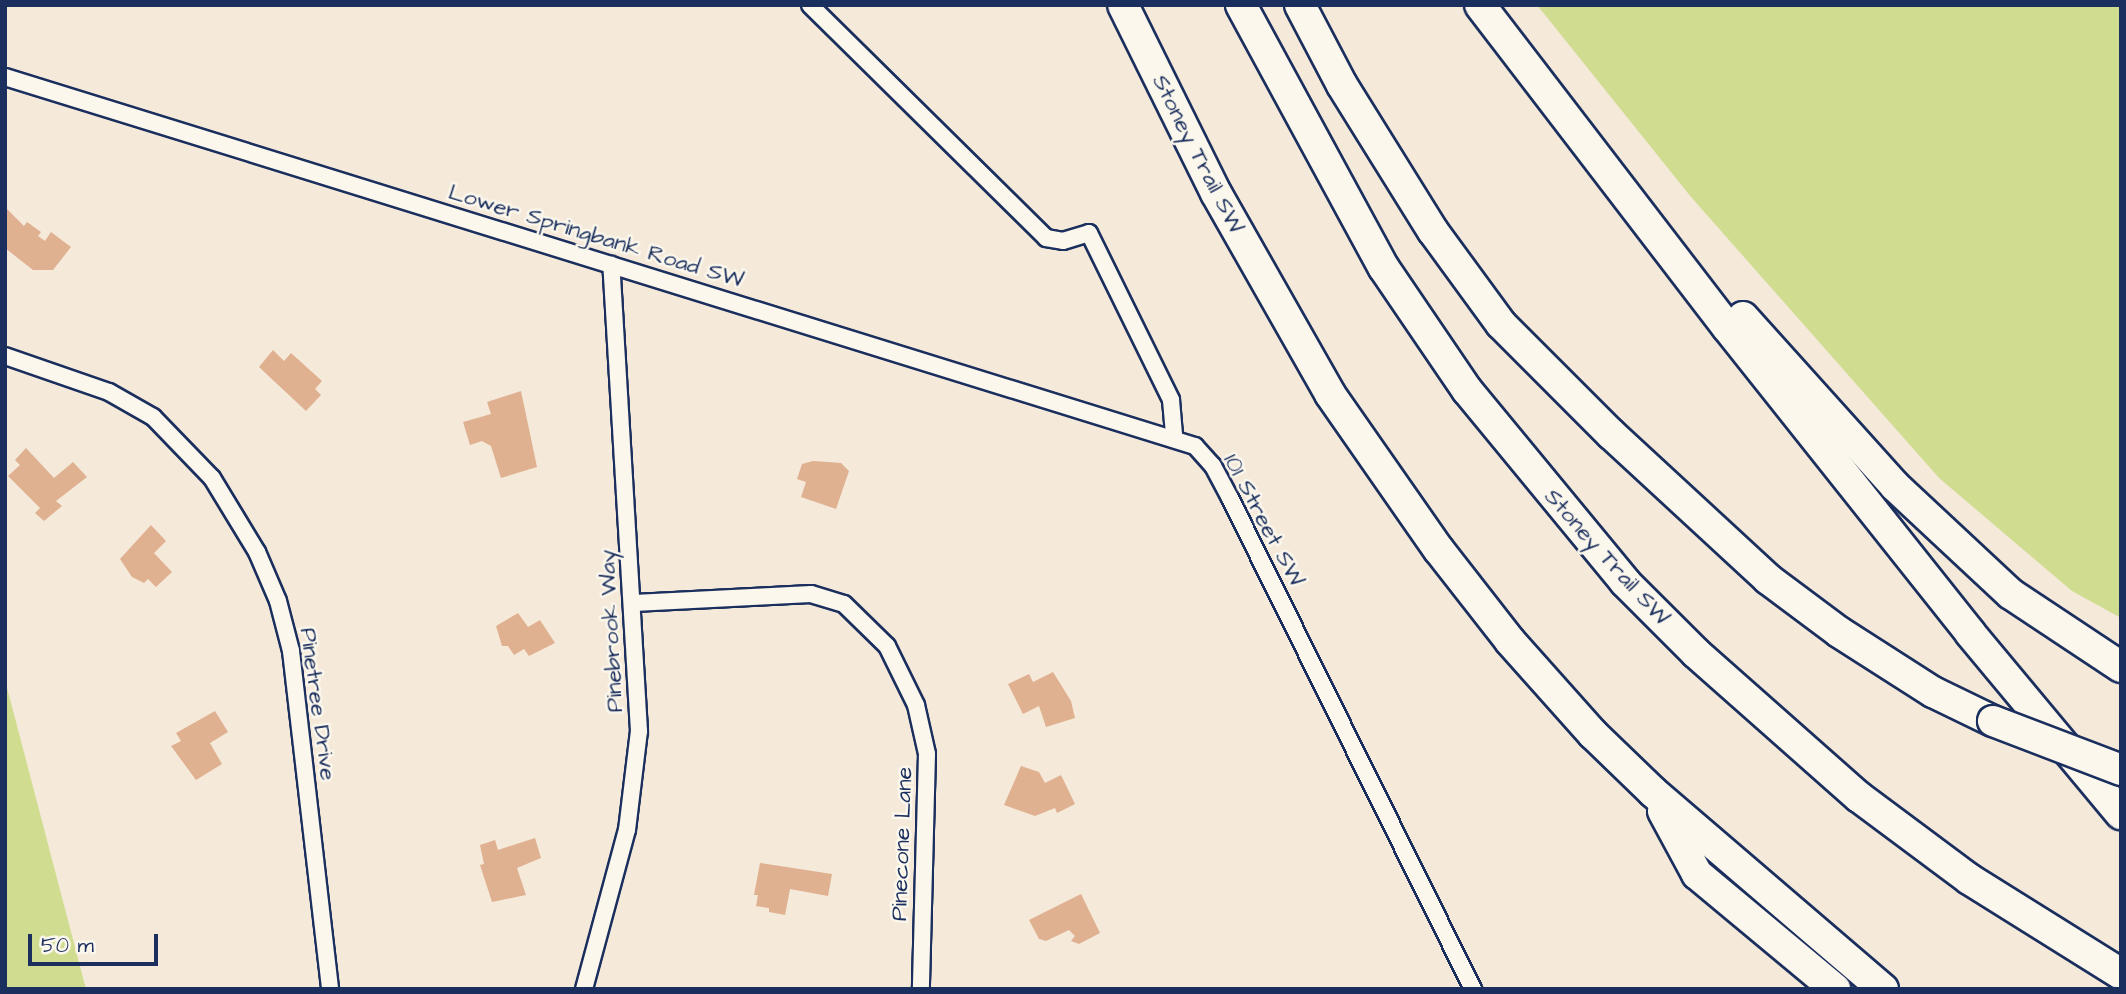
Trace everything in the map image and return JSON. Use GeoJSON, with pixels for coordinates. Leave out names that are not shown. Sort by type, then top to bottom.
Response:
{"type":"FeatureCollection","features":[{"type":"Feature","properties":{"kind":"highway","name":"Stoney Trail SW"},"geometry":{"type":"LineString","coordinates":[[1123,5],[1216,193],[1330,394],[1510,641],[1593,734],[1653,792],[1882,989]]}},
{"type":"Feature","properties":{"kind":"highway","name":"Stoney Trail SW"},"geometry":{"type":"LineString","coordinates":[[1241,5],[1384,268],[1467,390],[1625,582],[1706,662],[1858,797],[1969,879],[2121,974]]}},
{"type":"Feature","properties":{"kind":"highway"},"geometry":{"type":"LineString","coordinates":[[1300,5],[1342,85],[1433,231],[1502,324],[1611,434],[1768,579],[1839,632],[1933,692],[1993,721],[2121,770]]}},
{"type":"Feature","properties":{"kind":"highway"},"geometry":{"type":"LineString","coordinates":[[1480,5],[1574,129],[1961,622],[2121,814]]}},
{"type":"Feature","properties":{"kind":"highway"},"geometry":{"type":"LineString","coordinates":[[1574,129],[1895,486],[2011,594],[2121,667]]}},
{"type":"Feature","properties":{"kind":"highway"},"geometry":{"type":"LineString","coordinates":[[1653,792],[1697,874],[1835,989]]}},
{"type":"Feature","properties":{"kind":"street"},"geometry":{"type":"LineString","coordinates":[[810,5],[1046,239],[1063,242],[1089,233],[1171,400],[1174,437]]}},
{"type":"Feature","properties":{"kind":"street","name":"Lower Springbank Road SW"},"geometry":{"type":"LineString","coordinates":[[5,77],[1174,437]]}},
{"type":"Feature","properties":{"kind":"street","name":"Pinebrook Way"},"geometry":{"type":"LineString","coordinates":[[584,989],[627,830],[635,783],[639,718],[634,603],[611,265]]}},
{"type":"Feature","properties":{"kind":"street","name":"Pinetree Drive"},"geometry":{"type":"LineString","coordinates":[[5,356],[109,392],[153,417],[212,478],[257,552],[278,601],[293,661],[330,989]]}},
{"type":"Feature","properties":{"kind":"street","name":"101 Street SW"},"geometry":{"type":"LineString","coordinates":[[1174,437],[1195,446],[1218,475],[1473,989]]}},
{"type":"Feature","properties":{"kind":"street","name":"Pinecone Lane"},"geometry":{"type":"LineString","coordinates":[[634,603],[811,594],[844,604],[881,638],[906,682],[928,754],[921,989]]}},
{"type":"Feature","properties":{"kind":"green space"},"geometry":{"type":"Polygon","coordinates":[[[1537,5],[2121,5],[2121,618],[2072,591],[1939,478],[1691,197],[1537,5]]]}},
{"type":"Feature","properties":{"kind":"green space"},"geometry":{"type":"Polygon","coordinates":[[[5,680],[86,989],[5,989],[5,680]]]}},
{"type":"Feature","properties":{"kind":"building"},"geometry":{"type":"Polygon","coordinates":[[[7,209],[24,226],[27,222],[41,232],[38,236],[45,241],[51,232],[71,247],[53,270],[33,270],[5,248],[7,209]]]}},
{"type":"Feature","properties":{"kind":"building"},"geometry":{"type":"Polygon","coordinates":[[[273,350],[284,361],[291,353],[322,381],[315,389],[321,395],[306,411],[259,367],[273,350]]]}},
{"type":"Feature","properties":{"kind":"building"},"geometry":{"type":"Polygon","coordinates":[[[521,391],[537,467],[501,478],[491,446],[482,441],[470,445],[463,422],[491,414],[487,402],[521,391]]]}},
{"type":"Feature","properties":{"kind":"building"},"geometry":{"type":"Polygon","coordinates":[[[26,448],[54,478],[73,462],[87,477],[56,501],[62,506],[44,521],[35,513],[40,508],[8,476],[20,465],[15,460],[26,448]]]}},
{"type":"Feature","properties":{"kind":"building"},"geometry":{"type":"Polygon","coordinates":[[[813,461],[841,463],[849,471],[836,509],[801,497],[806,482],[797,479],[802,464],[813,461]]]}},
{"type":"Feature","properties":{"kind":"building"},"geometry":{"type":"Polygon","coordinates":[[[151,525],[166,541],[154,553],[172,572],[156,587],[148,579],[144,583],[132,577],[120,559],[151,525]]]}},
{"type":"Feature","properties":{"kind":"building"},"geometry":{"type":"Polygon","coordinates":[[[518,613],[528,627],[540,620],[555,643],[529,656],[524,649],[514,655],[508,646],[502,646],[496,626],[518,613]]]}},
{"type":"Feature","properties":{"kind":"building"},"geometry":{"type":"Polygon","coordinates":[[[1053,672],[1071,701],[1075,718],[1046,727],[1039,706],[1023,714],[1008,684],[1029,674],[1033,682],[1053,672]]]}},
{"type":"Feature","properties":{"kind":"building"},"geometry":{"type":"Polygon","coordinates":[[[215,711],[228,732],[210,743],[222,764],[196,780],[171,746],[181,741],[176,733],[215,711]]]}},
{"type":"Feature","properties":{"kind":"building"},"geometry":{"type":"Polygon","coordinates":[[[1021,766],[1039,772],[1045,783],[1061,775],[1075,804],[1057,813],[1055,808],[1035,816],[1004,805],[1021,766]]]}},
{"type":"Feature","properties":{"kind":"building"},"geometry":{"type":"Polygon","coordinates":[[[535,838],[541,858],[517,868],[526,895],[492,902],[480,865],[484,864],[480,845],[495,840],[498,850],[535,838]]]}},
{"type":"Feature","properties":{"kind":"building"},"geometry":{"type":"Polygon","coordinates":[[[760,863],[832,874],[828,896],[790,889],[785,915],[756,906],[758,895],[754,895],[760,863]]]}},
{"type":"Feature","properties":{"kind":"building"},"geometry":{"type":"Polygon","coordinates":[[[1081,894],[1100,933],[1079,944],[1071,941],[1075,936],[1069,930],[1046,941],[1039,939],[1029,920],[1081,894]]]}}]}
